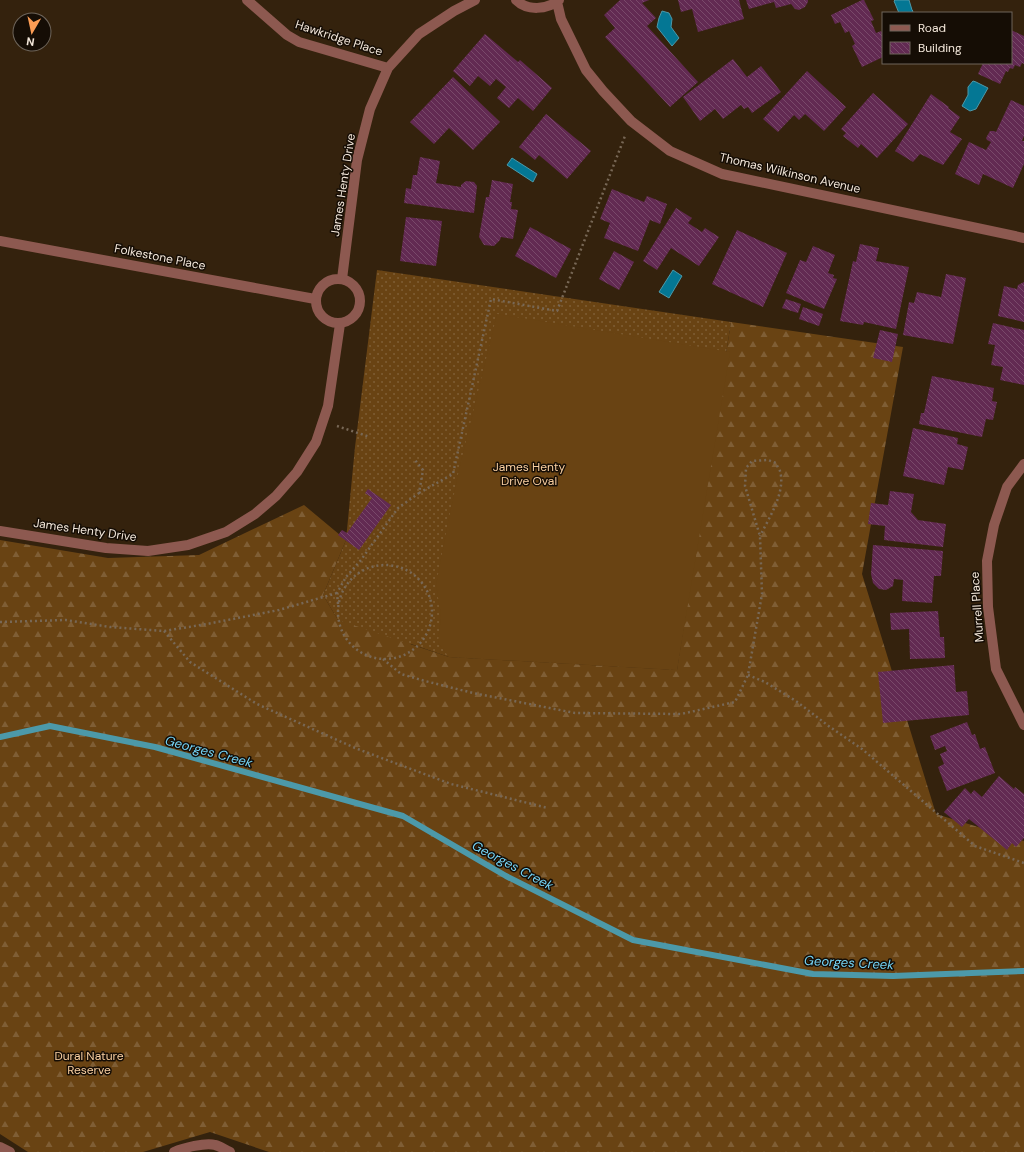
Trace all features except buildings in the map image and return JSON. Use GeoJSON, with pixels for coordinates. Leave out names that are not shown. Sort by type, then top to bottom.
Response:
{"type":"FeatureCollection","features":[{"type":"Feature","properties":{"kind":"street","name":"Hawkridge Place"},"geometry":{"type":"LineString","coordinates":[[247,0],[287,35],[299,42],[388,68]]}},
{"type":"Feature","properties":{"kind":"street","name":"James Henty Drive"},"geometry":{"type":"LineString","coordinates":[[342,279],[357,160],[370,109],[388,68],[419,34],[454,11],[475,0]]}},
{"type":"Feature","properties":{"kind":"street"},"geometry":{"type":"LineString","coordinates":[[516,0],[527,6],[537,8],[548,6],[558,1]]}},
{"type":"Feature","properties":{"kind":"street","name":"Thomas Wilkinson Avenue"},"geometry":{"type":"LineString","coordinates":[[558,1],[561,19],[586,70],[631,121],[670,151],[722,174],[1024,238]]}},
{"type":"Feature","properties":{"kind":"street","name":"Folkestone Place"},"geometry":{"type":"LineString","coordinates":[[0,241],[315,299]]}},
{"type":"Feature","properties":{"kind":"street"},"geometry":{"type":"LineString","coordinates":[[342,279],[354,285],[358,291],[360,305],[354,317],[347,322],[340,324],[334,323],[322,317],[318,312],[315,299],[317,292],[327,281],[342,279]]}},
{"type":"Feature","properties":{"kind":"street","name":"James Henty Drive"},"geometry":{"type":"LineString","coordinates":[[0,531],[106,548],[148,551],[188,545],[226,532],[255,514],[276,496],[297,472],[316,442],[328,406],[340,324]]}},
{"type":"Feature","properties":{"kind":"street","name":"Murrell Place"},"geometry":{"type":"LineString","coordinates":[[1024,464],[1007,487],[994,525],[987,561],[988,607],[996,670],[1024,725]]}},
{"type":"Feature","properties":{"kind":"street"},"geometry":{"type":"LineString","coordinates":[[174,1152],[197,1145],[214,1144],[230,1152]]}},
{"type":"Feature","properties":{"kind":"street"},"geometry":{"type":"LineString","coordinates":[[0,1147],[10,1152]]}},
{"type":"Feature","properties":{"kind":"path"},"geometry":{"type":"LineString","coordinates":[[338,607],[342,592],[351,579],[364,570],[378,565],[394,566],[409,572],[421,582],[429,596],[432,610],[430,626],[423,640],[412,650],[398,657],[383,659],[368,656],[354,648],[344,636],[338,622],[337,593],[346,577],[361,560],[398,508],[453,474],[491,299],[558,311],[631,121]]}},
{"type":"Feature","properties":{"kind":"path"},"geometry":{"type":"LineString","coordinates":[[323,422],[370,437]]}},
{"type":"Feature","properties":{"kind":"path"},"geometry":{"type":"LineString","coordinates":[[415,460],[423,470],[420,493]]}},
{"type":"Feature","properties":{"kind":"path"},"geometry":{"type":"LineString","coordinates":[[383,659],[401,674],[425,681],[473,693],[575,713],[681,714],[735,702],[748,675],[762,594],[760,536],[745,486],[746,468],[752,461],[768,460],[776,463],[780,472],[781,486],[777,501],[760,536]]}},
{"type":"Feature","properties":{"kind":"path"},"geometry":{"type":"LineString","coordinates":[[0,622],[66,620],[110,627],[164,631],[279,610],[337,593]]}},
{"type":"Feature","properties":{"kind":"path"},"geometry":{"type":"LineString","coordinates":[[164,631],[190,662],[257,704],[355,748],[451,784],[548,808]]}},
{"type":"Feature","properties":{"kind":"path"},"geometry":{"type":"LineString","coordinates":[[748,675],[765,682],[796,701],[862,749],[975,846],[1024,863]]}},
{"type":"Feature","properties":{"kind":"green space","name":"James Henty Drive Oval"},"geometry":{"type":"Polygon","coordinates":[[[377,270],[731,322],[677,670],[449,657],[411,644],[405,649],[338,620],[323,595],[346,540],[355,447],[377,270]]]}},
{"type":"Feature","properties":{"kind":"green space","name":"James Henty Drive Oval"},"geometry":{"type":"Polygon","coordinates":[[[497,314],[730,352],[677,670],[449,657],[438,643],[441,615],[436,585],[459,470],[497,314]]]}},
{"type":"Feature","properties":{"kind":"green space","name":"Dural Nature Reserve"},"geometry":{"type":"Polygon","coordinates":[[[731,322],[903,347],[862,574],[936,814],[1024,841],[1024,1152],[269,1152],[210,1132],[143,1152],[28,1152],[0,1134],[0,540],[108,558],[199,555],[304,505],[346,540],[323,595],[338,620],[449,657],[677,670],[731,322]]]}},
{"type":"Feature","properties":{"kind":"water"},"geometry":{"type":"Polygon","coordinates":[[[909,0],[912,12],[899,12],[894,1],[909,0]]]}},
{"type":"Feature","properties":{"kind":"water"},"geometry":{"type":"Polygon","coordinates":[[[662,11],[669,13],[672,19],[671,27],[679,38],[672,46],[657,27],[662,11]]]}},
{"type":"Feature","properties":{"kind":"water"},"geometry":{"type":"Polygon","coordinates":[[[973,81],[988,88],[976,109],[970,111],[962,106],[968,95],[968,87],[973,81]]]}},
{"type":"Feature","properties":{"kind":"water"},"geometry":{"type":"Polygon","coordinates":[[[512,158],[537,174],[533,182],[507,165],[512,158]]]}},
{"type":"Feature","properties":{"kind":"water"},"geometry":{"type":"Polygon","coordinates":[[[673,270],[682,276],[669,298],[659,292],[673,270]]]}},
{"type":"Feature","properties":{"kind":"waterway","name":"Georges Creek"},"geometry":{"type":"LineString","coordinates":[[0,737],[50,726],[155,747],[403,816],[506,876],[633,940],[813,974],[893,976],[1024,971]]}}]}
